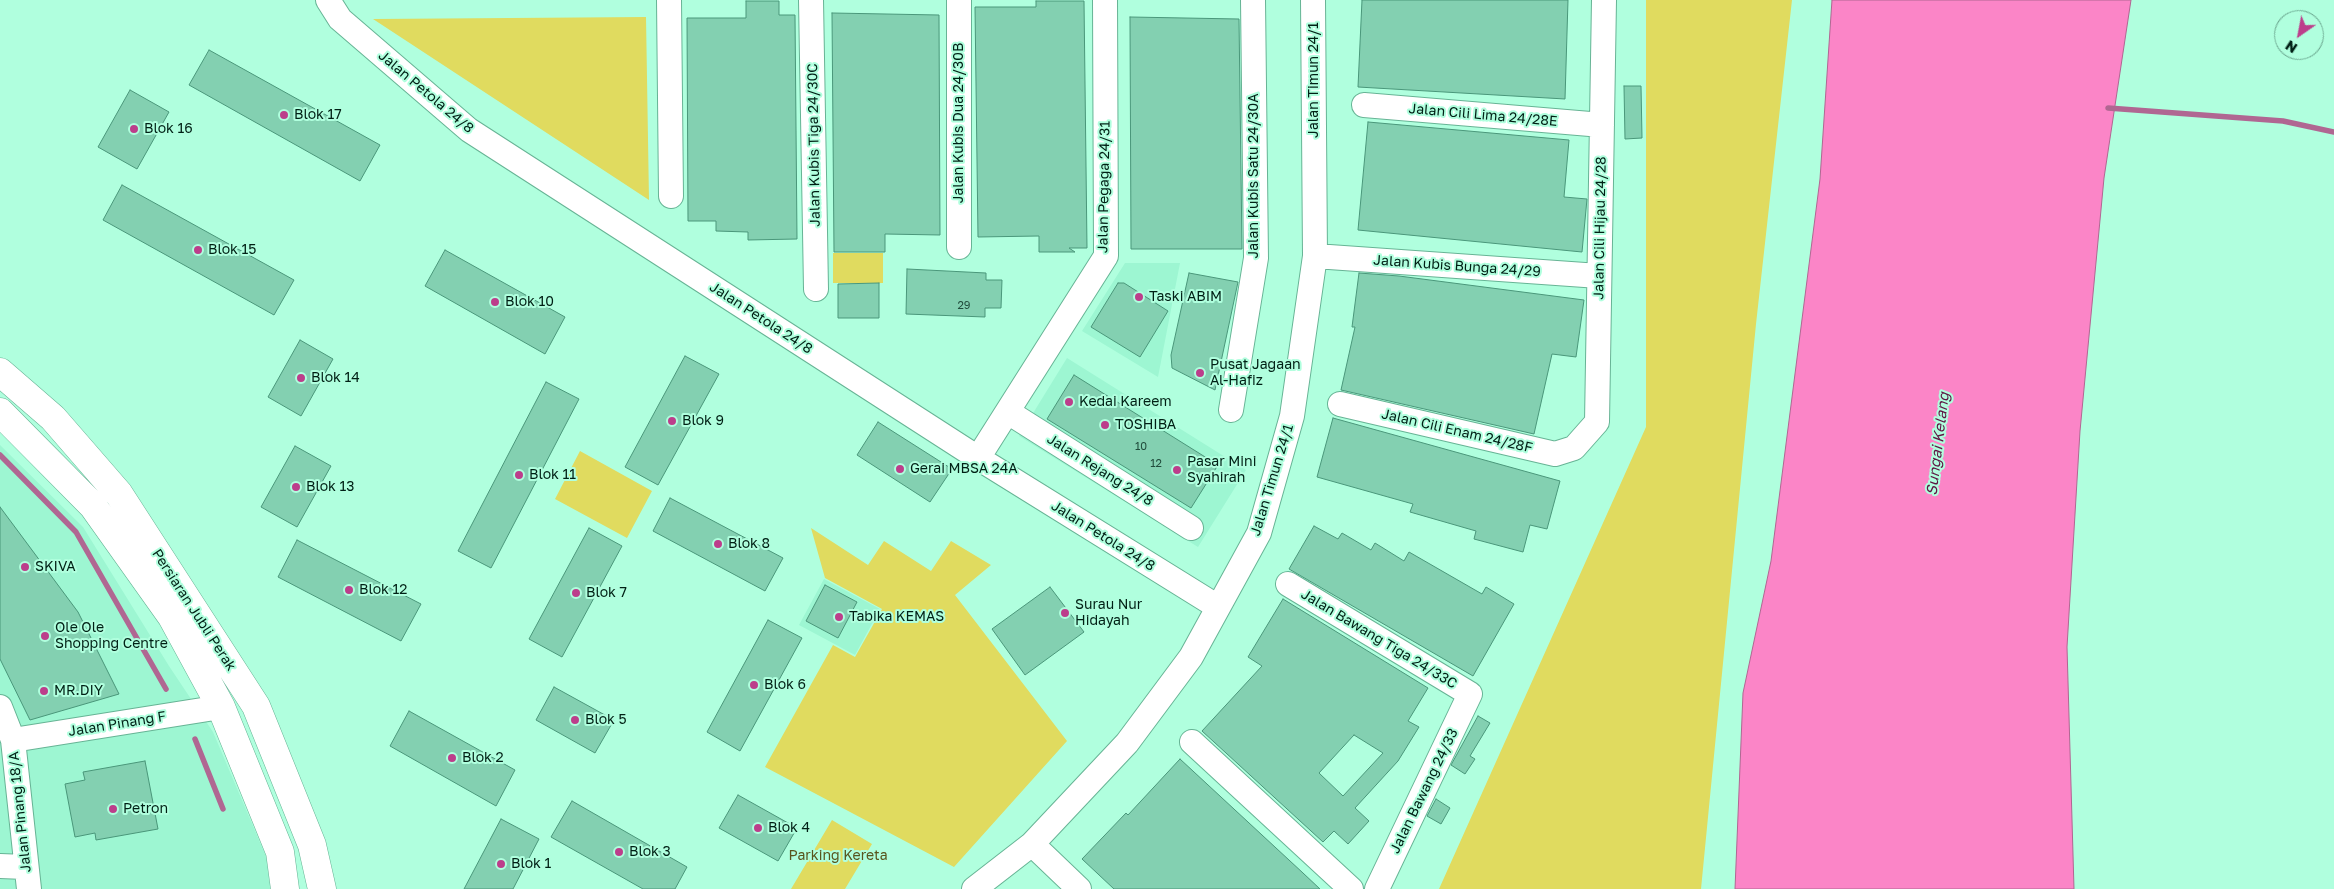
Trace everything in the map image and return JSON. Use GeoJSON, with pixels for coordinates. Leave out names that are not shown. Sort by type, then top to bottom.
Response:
{"type":"FeatureCollection","features":[{"type":"Feature","properties":{"kind":"main road","name":"Persiaran Jubli Perak"},"geometry":{"type":"LineString","coordinates":[[0,372],[53,418],[119,494],[256,706],[312,845],[322,889]]}},
{"type":"Feature","properties":{"kind":"main road","name":"Persiaran Jubli Perak"},"geometry":{"type":"LineString","coordinates":[[0,412],[93,506],[172,617],[221,707],[280,852],[285,889]]}},
{"type":"Feature","properties":{"kind":"street","name":"Jalan Petola 24/8"},"geometry":{"type":"LineString","coordinates":[[328,0],[340,20],[469,130],[978,458],[1218,607]]}},
{"type":"Feature","properties":{"kind":"street"},"geometry":{"type":"LineString","coordinates":[[668,0],[671,196]]}},
{"type":"Feature","properties":{"kind":"street","name":"Jalan Kubis Tiga 24/30C"},"geometry":{"type":"LineString","coordinates":[[811,0],[816,289]]}},
{"type":"Feature","properties":{"kind":"street","name":"Jalan Kubis Dua 24/30B"},"geometry":{"type":"LineString","coordinates":[[959,0],[959,247]]}},
{"type":"Feature","properties":{"kind":"street","name":"Jalan Pegaga 24/31"},"geometry":{"type":"LineString","coordinates":[[978,458],[1106,256],[1105,0]]}},
{"type":"Feature","properties":{"kind":"street","name":"Jalan Kubis Satu 24/30A"},"geometry":{"type":"LineString","coordinates":[[1231,410],[1256,258],[1252,0]]}},
{"type":"Feature","properties":{"kind":"street","name":"Jalan Timun 24/1"},"geometry":{"type":"LineString","coordinates":[[974,889],[1032,844],[1127,743],[1192,657],[1259,532],[1292,416],[1315,256],[1313,0]]}},
{"type":"Feature","properties":{"kind":"street","name":"Jalan Cili Hijau 24/28"},"geometry":{"type":"LineString","coordinates":[[1574,448],[1596,422],[1604,0]]}},
{"type":"Feature","properties":{"kind":"street","name":"Jalan Cili Lima 24/28E"},"geometry":{"type":"LineString","coordinates":[[1364,105],[1602,125]]}},
{"type":"Feature","properties":{"kind":"street","name":"Jalan Kubis Bunga 24/29"},"geometry":{"type":"LineString","coordinates":[[1315,256],[1599,276]]}},
{"type":"Feature","properties":{"kind":"street","name":"Jalan Cili Enam 24/28F"},"geometry":{"type":"LineString","coordinates":[[1340,404],[1555,454],[1574,448]]}},
{"type":"Feature","properties":{"kind":"street","name":"Jalan Rejang 24/8"},"geometry":{"type":"LineString","coordinates":[[1008,412],[1191,528]]}},
{"type":"Feature","properties":{"kind":"street","name":"Jalan Bawang Tiga 24/33C"},"geometry":{"type":"LineString","coordinates":[[1288,584],[1470,694]]}},
{"type":"Feature","properties":{"kind":"street","name":"Jalan Bawang 24/33"},"geometry":{"type":"LineString","coordinates":[[1377,889],[1470,694]]}},
{"type":"Feature","properties":{"kind":"street","name":"Jalan Pinang 18/A"},"geometry":{"type":"LineString","coordinates":[[0,707],[13,740],[27,878]]}},
{"type":"Feature","properties":{"kind":"street","name":"Jalan Pinang F"},"geometry":{"type":"LineString","coordinates":[[13,740],[221,707]]}},
{"type":"Feature","properties":{"kind":"street"},"geometry":{"type":"LineString","coordinates":[[1192,742],[1351,889]]}},
{"type":"Feature","properties":{"kind":"street"},"geometry":{"type":"LineString","coordinates":[[1032,844],[1079,889]]}},
{"type":"Feature","properties":{"kind":"street"},"geometry":{"type":"LineString","coordinates":[[0,866],[27,878]]}},
{"type":"Feature","properties":{"kind":"shaded area","name":"Taski ABIM"},"geometry":{"type":"Polygon","coordinates":[[[1125,263],[1180,263],[1158,377],[1082,331],[1125,263]]]}},
{"type":"Feature","properties":{"kind":"shaded area"},"geometry":{"type":"Polygon","coordinates":[[[1067,358],[1246,470],[1198,547],[1019,436],[1067,358]]]}},
{"type":"Feature","properties":{"kind":"shaded area"},"geometry":{"type":"Polygon","coordinates":[[[0,445],[83,527],[169,666],[213,732],[270,866],[273,889],[0,889],[0,445]]]}},
{"type":"Feature","properties":{"kind":"shaded area","name":"Tabika KEMAS"},"geometry":{"type":"Polygon","coordinates":[[[824,579],[880,609],[855,655],[799,625],[824,579]]]}},
{"type":"Feature","properties":{"kind":"green space"},"geometry":{"type":"Polygon","coordinates":[[[1646,0],[1792,0],[1756,324],[1701,889],[1439,889],[1646,427],[1646,0]]]}},
{"type":"Feature","properties":{"kind":"green space"},"geometry":{"type":"Polygon","coordinates":[[[646,17],[649,200],[373,19],[646,17]]]}},
{"type":"Feature","properties":{"kind":"green space"},"geometry":{"type":"Polygon","coordinates":[[[833,253],[883,253],[883,283],[833,283],[833,253]]]}},
{"type":"Feature","properties":{"kind":"green space"},"geometry":{"type":"Polygon","coordinates":[[[580,451],[652,491],[627,538],[555,499],[580,451]]]}},
{"type":"Feature","properties":{"kind":"green space"},"geometry":{"type":"Polygon","coordinates":[[[811,528],[868,565],[884,541],[931,571],[951,541],[991,565],[955,595],[1067,741],[954,867],[765,767],[833,645],[855,657],[882,609],[825,578],[811,528]]]}},
{"type":"Feature","properties":{"kind":"green space","name":"Parking Kereta"},"geometry":{"type":"Polygon","coordinates":[[[832,820],[872,844],[845,889],[791,889],[832,820]]]}},
{"type":"Feature","properties":{"kind":"water","name":"Sungai Kelang"},"geometry":{"type":"Polygon","coordinates":[[[1832,0],[2131,0],[2104,178],[2080,431],[2067,647],[2074,889],[1735,889],[1743,693],[1771,561],[1820,179],[1832,0]]]}},
{"type":"Feature","properties":{"kind":"building"},"geometry":{"type":"Polygon","coordinates":[[[1362,0],[1568,0],[1565,99],[1358,87],[1362,0]]]}},
{"type":"Feature","properties":{"kind":"building"},"geometry":{"type":"Polygon","coordinates":[[[746,1],[779,1],[779,15],[795,15],[797,239],[748,240],[748,232],[716,231],[716,221],[688,221],[687,18],[746,18],[746,1]]]}},
{"type":"Feature","properties":{"kind":"building"},"geometry":{"type":"Polygon","coordinates":[[[1036,1],[1084,1],[1087,248],[1069,248],[1075,252],[1039,252],[1039,236],[978,237],[975,7],[1036,7],[1036,1]]]}},
{"type":"Feature","properties":{"kind":"building"},"geometry":{"type":"Polygon","coordinates":[[[832,13],[939,15],[940,235],[885,234],[885,252],[834,252],[832,13]]]}},
{"type":"Feature","properties":{"kind":"building"},"geometry":{"type":"Polygon","coordinates":[[[1130,17],[1239,19],[1242,249],[1131,249],[1130,17]]]}},
{"type":"Feature","properties":{"kind":"building","name":"Blok 17"},"geometry":{"type":"Polygon","coordinates":[[[209,50],[380,145],[360,181],[189,85],[209,50]]]}},
{"type":"Feature","properties":{"kind":"building"},"geometry":{"type":"Polygon","coordinates":[[[1624,86],[1641,86],[1642,138],[1625,139],[1624,86]]]}},
{"type":"Feature","properties":{"kind":"building","name":"Blok 16"},"geometry":{"type":"Polygon","coordinates":[[[130,90],[169,112],[137,169],[98,147],[130,90]]]}},
{"type":"Feature","properties":{"kind":"building"},"geometry":{"type":"Polygon","coordinates":[[[1368,122],[1569,140],[1564,197],[1587,199],[1582,252],[1358,230],[1368,122]]]}},
{"type":"Feature","properties":{"kind":"building","name":"Blok 15"},"geometry":{"type":"Polygon","coordinates":[[[122,185],[294,280],[274,315],[103,220],[122,185]]]}},
{"type":"Feature","properties":{"kind":"building","name":"Blok 10"},"geometry":{"type":"Polygon","coordinates":[[[445,250],[565,317],[545,354],[425,286],[445,250]]]}},
{"type":"Feature","properties":{"kind":"building"},"geometry":{"type":"Polygon","coordinates":[[[907,269],[986,273],[986,280],[1002,280],[1001,308],[985,308],[985,317],[906,314],[907,269]]]}},
{"type":"Feature","properties":{"kind":"building"},"geometry":{"type":"Polygon","coordinates":[[[1189,273],[1238,282],[1215,390],[1172,368],[1171,355],[1189,273]]]}},
{"type":"Feature","properties":{"kind":"building"},"geometry":{"type":"Polygon","coordinates":[[[1359,273],[1399,276],[1584,300],[1576,357],[1552,354],[1534,434],[1341,390],[1355,327],[1352,327],[1359,273]]]}},
{"type":"Feature","properties":{"kind":"building"},"geometry":{"type":"Polygon","coordinates":[[[879,283],[879,318],[838,318],[838,284],[879,283]]]}},
{"type":"Feature","properties":{"kind":"building"},"geometry":{"type":"Polygon","coordinates":[[[1118,283],[1124,283],[1168,311],[1140,357],[1091,327],[1118,283]]]}},
{"type":"Feature","properties":{"kind":"building","name":"Blok 14"},"geometry":{"type":"Polygon","coordinates":[[[300,340],[333,359],[301,416],[268,397],[300,340]]]}},
{"type":"Feature","properties":{"kind":"building","name":"Blok 9"},"geometry":{"type":"Polygon","coordinates":[[[685,356],[719,374],[658,485],[625,467],[685,356]]]}},
{"type":"Feature","properties":{"kind":"building"},"geometry":{"type":"Polygon","coordinates":[[[1074,375],[1218,465],[1191,508],[1047,419],[1074,375]]]}},
{"type":"Feature","properties":{"kind":"building","name":"Blok 11"},"geometry":{"type":"Polygon","coordinates":[[[546,382],[579,399],[491,568],[458,551],[546,382]]]}},
{"type":"Feature","properties":{"kind":"building"},"geometry":{"type":"Polygon","coordinates":[[[1333,418],[1560,481],[1547,529],[1530,525],[1523,552],[1474,539],[1476,531],[1410,512],[1413,504],[1317,477],[1333,418]]]}},
{"type":"Feature","properties":{"kind":"building"},"geometry":{"type":"Polygon","coordinates":[[[878,422],[952,469],[930,502],[857,455],[878,422]]]}},
{"type":"Feature","properties":{"kind":"building","name":"Blok 13"},"geometry":{"type":"Polygon","coordinates":[[[295,446],[331,466],[297,527],[261,507],[295,446]]]}},
{"type":"Feature","properties":{"kind":"building","name":"Blok 8"},"geometry":{"type":"Polygon","coordinates":[[[670,498],[783,558],[765,591],[653,531],[670,498]]]}},
{"type":"Feature","properties":{"kind":"building","name":"Ole Ole Shopping Centre"},"geometry":{"type":"Polygon","coordinates":[[[0,507],[78,612],[119,694],[30,720],[0,659],[0,507]]]}},
{"type":"Feature","properties":{"kind":"building"},"geometry":{"type":"Polygon","coordinates":[[[1314,526],[1338,539],[1342,533],[1371,550],[1375,543],[1404,561],[1409,552],[1482,594],[1486,587],[1514,604],[1473,676],[1289,569],[1314,526]]]}},
{"type":"Feature","properties":{"kind":"building","name":"Blok 7"},"geometry":{"type":"Polygon","coordinates":[[[589,528],[622,546],[562,657],[529,639],[589,528]]]}},
{"type":"Feature","properties":{"kind":"building","name":"Blok 12"},"geometry":{"type":"Polygon","coordinates":[[[297,540],[421,604],[401,641],[278,577],[297,540]]]}},
{"type":"Feature","properties":{"kind":"building"},"geometry":{"type":"Polygon","coordinates":[[[825,585],[857,602],[838,638],[806,621],[825,585]]]}},
{"type":"Feature","properties":{"kind":"building"},"geometry":{"type":"Polygon","coordinates":[[[1050,587],[1084,632],[1025,675],[992,629],[1050,587]]]}},
{"type":"Feature","properties":{"kind":"building"},"geometry":{"type":"Polygon","coordinates":[[[1283,599],[1428,688],[1408,721],[1419,727],[1398,761],[1355,808],[1369,821],[1348,844],[1334,831],[1323,842],[1202,731],[1262,666],[1248,657],[1283,599]],[[1354,735],[1319,773],[1343,796],[1383,753],[1354,735]]]}},
{"type":"Feature","properties":{"kind":"building","name":"Blok 6"},"geometry":{"type":"Polygon","coordinates":[[[768,620],[802,638],[740,751],[707,732],[768,620]]]}},
{"type":"Feature","properties":{"kind":"building","name":"Blok 5"},"geometry":{"type":"Polygon","coordinates":[[[554,687],[614,720],[595,753],[536,720],[554,687]]]}},
{"type":"Feature","properties":{"kind":"building","name":"Blok 2"},"geometry":{"type":"Polygon","coordinates":[[[409,711],[515,770],[496,806],[390,746],[409,711]]]}},
{"type":"Feature","properties":{"kind":"building"},"geometry":{"type":"Polygon","coordinates":[[[1478,716],[1490,723],[1470,756],[1475,759],[1465,774],[1451,765],[1478,716]]]}},
{"type":"Feature","properties":{"kind":"building"},"geometry":{"type":"Polygon","coordinates":[[[1180,759],[1320,889],[1114,889],[1082,859],[1126,813],[1128,815],[1180,759]]]}},
{"type":"Feature","properties":{"kind":"building"},"geometry":{"type":"Polygon","coordinates":[[[145,761],[158,829],[96,840],[95,833],[75,837],[65,784],[85,780],[83,772],[145,761]]]}},
{"type":"Feature","properties":{"kind":"building","name":"Blok 4"},"geometry":{"type":"Polygon","coordinates":[[[738,795],[797,828],[778,861],[719,828],[738,795]]]}},
{"type":"Feature","properties":{"kind":"building"},"geometry":{"type":"Polygon","coordinates":[[[1436,799],[1450,808],[1441,824],[1427,816],[1436,799]]]}},
{"type":"Feature","properties":{"kind":"building","name":"Blok 3"},"geometry":{"type":"Polygon","coordinates":[[[572,801],[687,867],[675,889],[643,889],[551,837],[572,801]]]}},
{"type":"Feature","properties":{"kind":"building","name":"Blok 1"},"geometry":{"type":"Polygon","coordinates":[[[501,819],[539,839],[513,889],[464,889],[501,819]]]}},
{"type":"Feature","properties":{"kind":"waterway"},"geometry":{"type":"LineString","coordinates":[[2108,108],[2283,121],[2334,132]]}},
{"type":"Feature","properties":{"kind":"waterway"},"geometry":{"type":"LineString","coordinates":[[0,455],[76,532],[166,689]]}},
{"type":"Feature","properties":{"kind":"waterway"},"geometry":{"type":"LineString","coordinates":[[195,739],[223,809]]}},
{"type":"Feature","properties":{"kind":"place","name":"Blok 17"},"geometry":{"type":"Point","coordinates":[284,115]}},
{"type":"Feature","properties":{"kind":"place","name":"Blok 16"},"geometry":{"type":"Point","coordinates":[134,129]}},
{"type":"Feature","properties":{"kind":"place","name":"Blok 15"},"geometry":{"type":"Point","coordinates":[198,250]}},
{"type":"Feature","properties":{"kind":"place","name":"Taski ABIM"},"geometry":{"type":"Point","coordinates":[1139,297]}},
{"type":"Feature","properties":{"kind":"place","name":"Blok 10"},"geometry":{"type":"Point","coordinates":[495,302]}},
{"type":"Feature","properties":{"kind":"place","name":"Pusat Jagaan Al-Hafiz"},"geometry":{"type":"Point","coordinates":[1200,373]}},
{"type":"Feature","properties":{"kind":"place","name":"Blok 14"},"geometry":{"type":"Point","coordinates":[301,378]}},
{"type":"Feature","properties":{"kind":"place","name":"Kedai Kareem"},"geometry":{"type":"Point","coordinates":[1069,402]}},
{"type":"Feature","properties":{"kind":"place","name":"Blok 9"},"geometry":{"type":"Point","coordinates":[672,421]}},
{"type":"Feature","properties":{"kind":"place","name":"TOSHIBA"},"geometry":{"type":"Point","coordinates":[1105,425]}},
{"type":"Feature","properties":{"kind":"place","name":"Gerai MBSA 24A"},"geometry":{"type":"Point","coordinates":[900,469]}},
{"type":"Feature","properties":{"kind":"place","name":"Pasar Mini Syahirah"},"geometry":{"type":"Point","coordinates":[1177,470]}},
{"type":"Feature","properties":{"kind":"place","name":"Blok 11"},"geometry":{"type":"Point","coordinates":[519,475]}},
{"type":"Feature","properties":{"kind":"place","name":"Blok 13"},"geometry":{"type":"Point","coordinates":[296,487]}},
{"type":"Feature","properties":{"kind":"place","name":"Blok 8"},"geometry":{"type":"Point","coordinates":[718,544]}},
{"type":"Feature","properties":{"kind":"place","name":"SKIVA"},"geometry":{"type":"Point","coordinates":[25,567]}},
{"type":"Feature","properties":{"kind":"place","name":"Blok 12"},"geometry":{"type":"Point","coordinates":[349,590]}},
{"type":"Feature","properties":{"kind":"place","name":"Blok 7"},"geometry":{"type":"Point","coordinates":[576,593]}},
{"type":"Feature","properties":{"kind":"place","name":"Surau Nur Hidayah"},"geometry":{"type":"Point","coordinates":[1065,613]}},
{"type":"Feature","properties":{"kind":"place","name":"Tabika KEMAS"},"geometry":{"type":"Point","coordinates":[839,617]}},
{"type":"Feature","properties":{"kind":"place","name":"Ole Ole Shopping Centre"},"geometry":{"type":"Point","coordinates":[45,636]}},
{"type":"Feature","properties":{"kind":"place","name":"Blok 6"},"geometry":{"type":"Point","coordinates":[754,685]}},
{"type":"Feature","properties":{"kind":"place","name":"MR.DIY"},"geometry":{"type":"Point","coordinates":[44,691]}},
{"type":"Feature","properties":{"kind":"place","name":"Blok 5"},"geometry":{"type":"Point","coordinates":[575,720]}},
{"type":"Feature","properties":{"kind":"place","name":"Blok 2"},"geometry":{"type":"Point","coordinates":[452,758]}},
{"type":"Feature","properties":{"kind":"place","name":"Petron"},"geometry":{"type":"Point","coordinates":[113,809]}},
{"type":"Feature","properties":{"kind":"place","name":"Blok 4"},"geometry":{"type":"Point","coordinates":[758,828]}},
{"type":"Feature","properties":{"kind":"place","name":"Blok 3"},"geometry":{"type":"Point","coordinates":[619,852]}},
{"type":"Feature","properties":{"kind":"place","name":"Blok 1"},"geometry":{"type":"Point","coordinates":[501,864]}}]}
